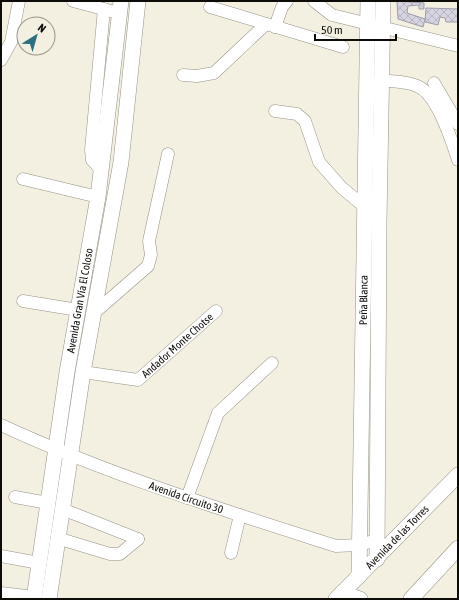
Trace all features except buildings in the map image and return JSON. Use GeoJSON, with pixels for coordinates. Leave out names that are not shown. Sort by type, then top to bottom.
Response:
{"type":"FeatureCollection","features":[{"type":"Feature","properties":{"kind":"main road","name":"Peña Blanca"},"geometry":{"type":"LineString","coordinates":[[359,576],[368,1]]}},
{"type":"Feature","properties":{"kind":"main road","name":"Peña Blanca"},"geometry":{"type":"LineString","coordinates":[[377,559],[380,80],[383,1]]}},
{"type":"Feature","properties":{"kind":"main road","name":"Avenida Gran Vía El Coloso"},"geometry":{"type":"LineString","coordinates":[[49,599],[83,372],[121,162],[137,3]]}},
{"type":"Feature","properties":{"kind":"main road","name":"Avenida Gran Vía El Coloso"},"geometry":{"type":"LineString","coordinates":[[34,598],[78,310],[98,197],[120,7]]}},
{"type":"Feature","properties":{"kind":"main road","name":"Avenida de las Torres"},"geometry":{"type":"LineString","coordinates":[[339,596],[458,475]]}},
{"type":"Feature","properties":{"kind":"main road"},"geometry":{"type":"LineString","coordinates":[[415,598],[458,548]]}},
{"type":"Feature","properties":{"kind":"main road"},"geometry":{"type":"LineString","coordinates":[[339,596],[360,599]]}},
{"type":"Feature","properties":{"kind":"street"},"geometry":{"type":"LineString","coordinates":[[4,56],[11,42],[19,1]]}},
{"type":"Feature","properties":{"kind":"street"},"geometry":{"type":"LineString","coordinates":[[73,1],[104,9],[120,7]]}},
{"type":"Feature","properties":{"kind":"street"},"geometry":{"type":"LineString","coordinates":[[183,75],[197,76],[214,73],[270,25],[287,1]]}},
{"type":"Feature","properties":{"kind":"street"},"geometry":{"type":"LineString","coordinates":[[314,1],[332,15],[458,46]]}},
{"type":"Feature","properties":{"kind":"street"},"geometry":{"type":"LineString","coordinates":[[210,8],[343,47]]}},
{"type":"Feature","properties":{"kind":"street"},"geometry":{"type":"LineString","coordinates":[[101,170],[92,160],[91,150],[104,9]]}},
{"type":"Feature","properties":{"kind":"street"},"geometry":{"type":"LineString","coordinates":[[380,80],[417,86],[426,92],[438,110],[458,160]]}},
{"type":"Feature","properties":{"kind":"street"},"geometry":{"type":"LineString","coordinates":[[434,83],[458,124]]}},
{"type":"Feature","properties":{"kind":"street"},"geometry":{"type":"LineString","coordinates":[[275,111],[297,114],[305,121],[319,162],[342,188],[365,206]]}},
{"type":"Feature","properties":{"kind":"street"},"geometry":{"type":"LineString","coordinates":[[94,313],[148,266],[151,254],[149,241],[168,154]]}},
{"type":"Feature","properties":{"kind":"street"},"geometry":{"type":"LineString","coordinates":[[22,180],[98,197]]}},
{"type":"Feature","properties":{"kind":"street"},"geometry":{"type":"LineString","coordinates":[[23,301],[78,310]]}},
{"type":"Feature","properties":{"kind":"street","name":"Andador Monte Chotse"},"geometry":{"type":"LineString","coordinates":[[83,372],[138,380],[216,311]]}},
{"type":"Feature","properties":{"kind":"street"},"geometry":{"type":"LineString","coordinates":[[187,498],[218,413],[272,363]]}},
{"type":"Feature","properties":{"kind":"street","name":"Avenida Circuito 30"},"geometry":{"type":"LineString","coordinates":[[1,425],[70,456],[187,498],[336,546],[359,545],[377,540]]}},
{"type":"Feature","properties":{"kind":"street"},"geometry":{"type":"LineString","coordinates":[[15,497],[48,503]]}},
{"type":"Feature","properties":{"kind":"street"},"geometry":{"type":"LineString","coordinates":[[57,538],[110,554],[120,554],[138,539],[62,509]]}},
{"type":"Feature","properties":{"kind":"street"},"geometry":{"type":"LineString","coordinates":[[231,553],[240,515]]}},
{"type":"Feature","properties":{"kind":"street"},"geometry":{"type":"LineString","coordinates":[[1,556],[39,563]]}},
{"type":"Feature","properties":{"kind":"street"},"geometry":{"type":"LineString","coordinates":[[1,593],[34,598]]}}]}
